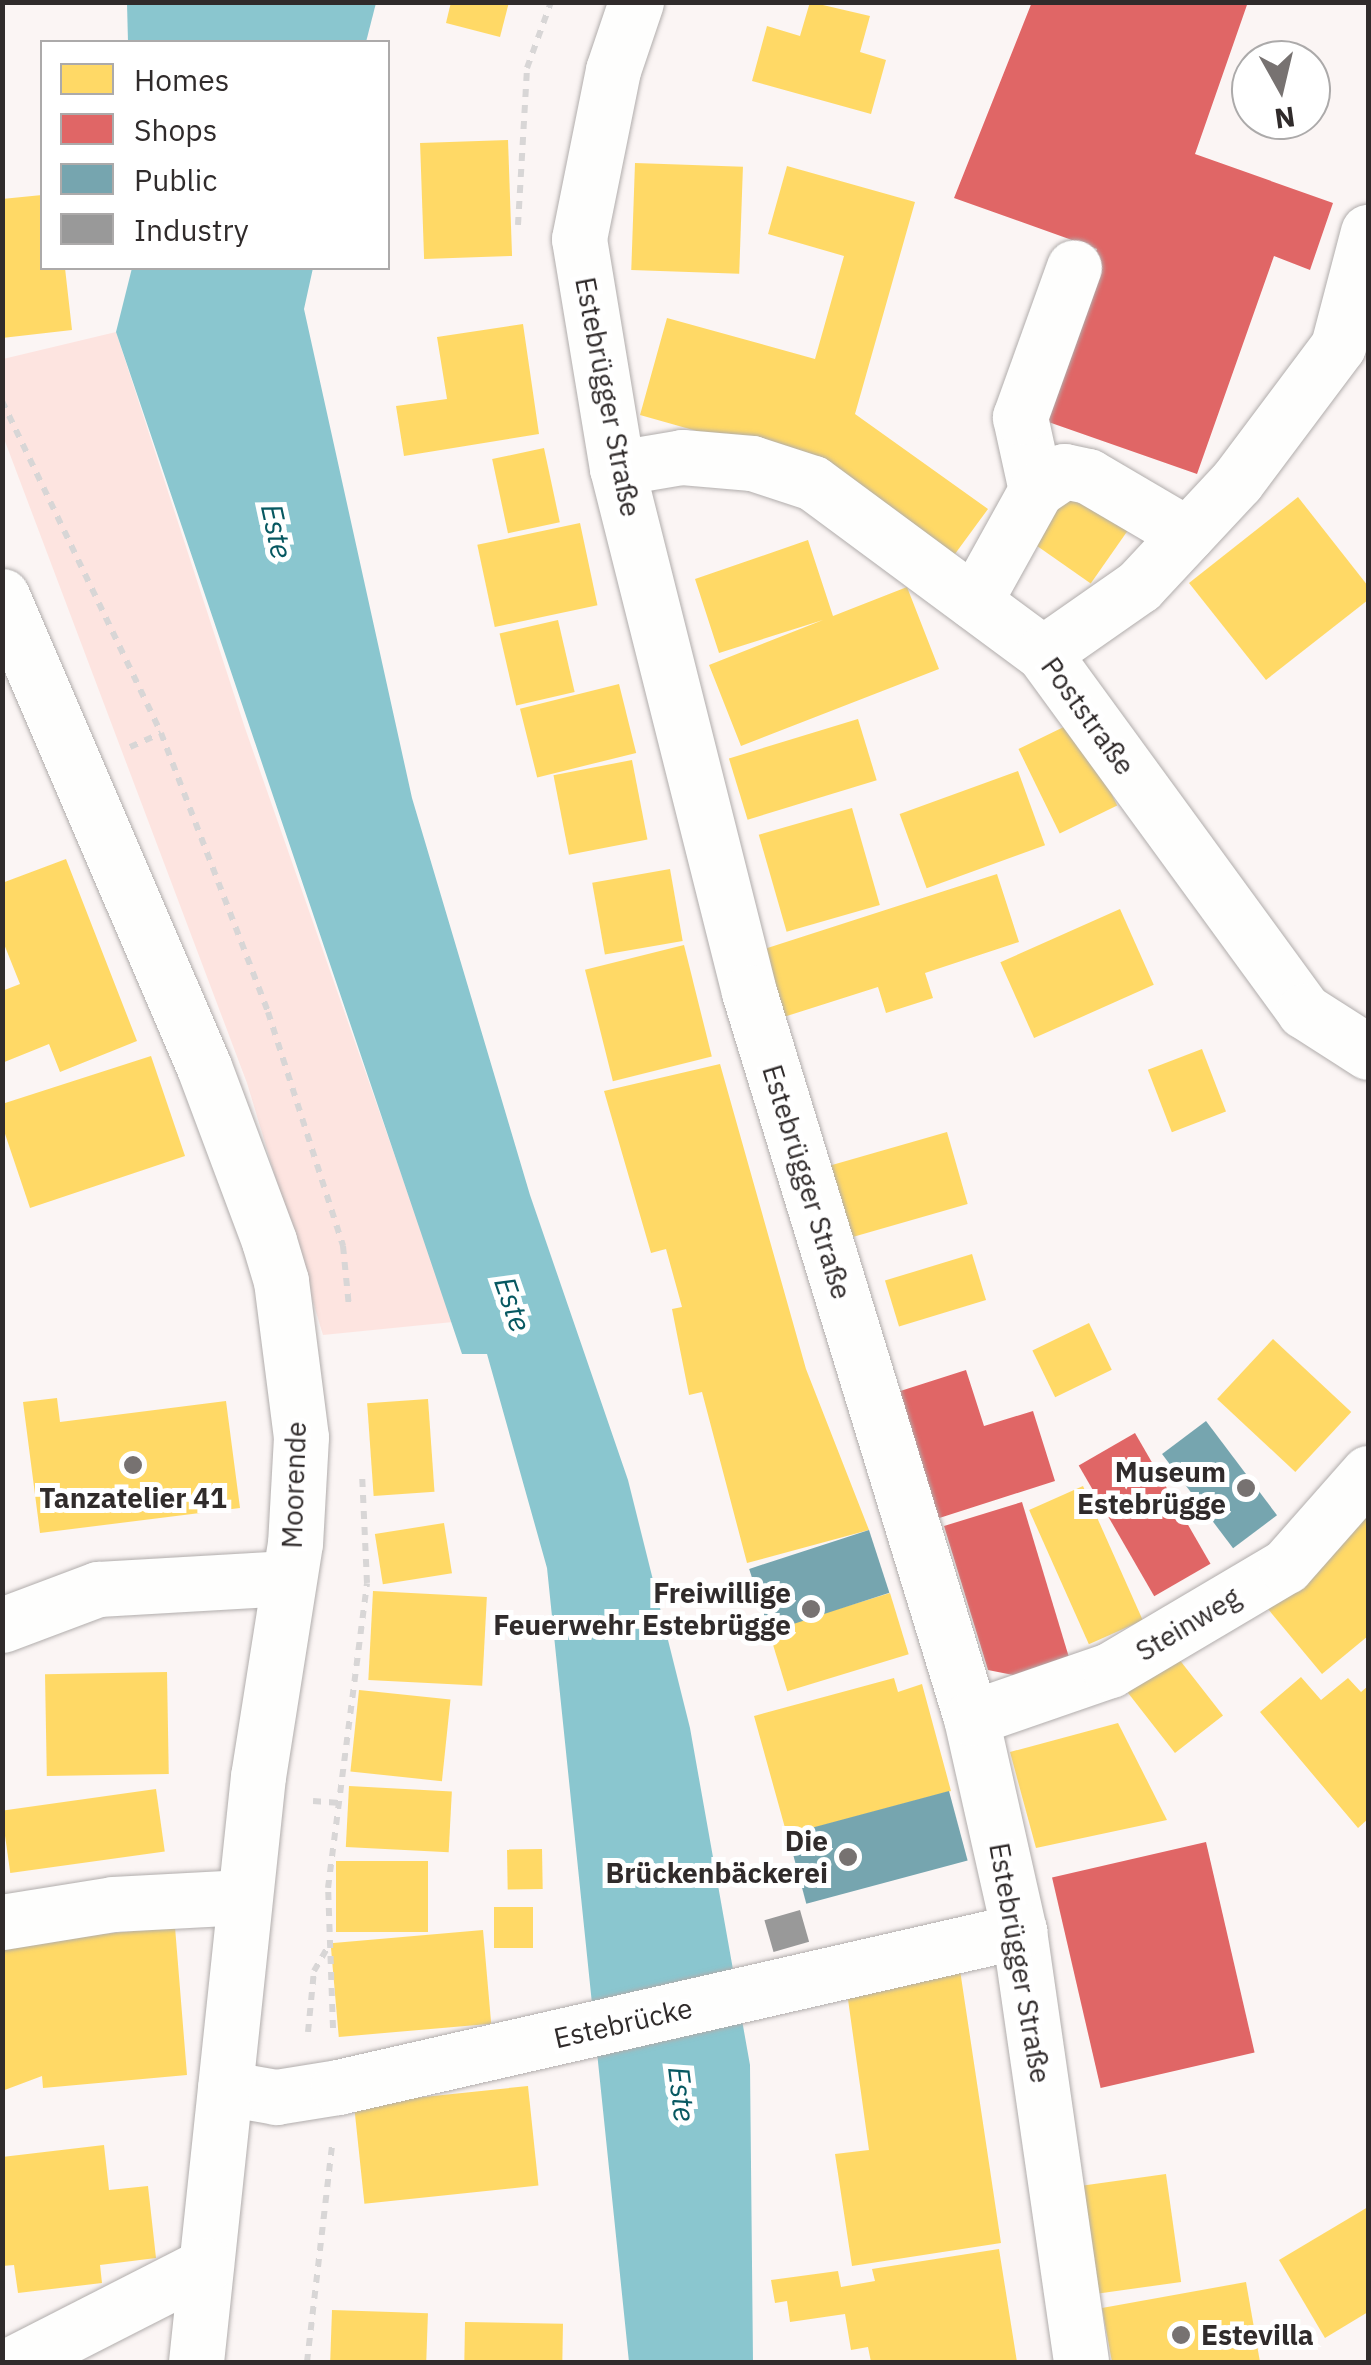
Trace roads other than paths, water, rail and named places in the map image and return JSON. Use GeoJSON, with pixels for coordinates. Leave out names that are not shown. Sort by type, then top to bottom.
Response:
{"type":"FeatureCollection","features":[{"type":"Feature","properties":{"kind":"street","name":"Estebrügger Straße"},"geometry":{"type":"LineString","coordinates":[[636,2],[614,70],[579,239],[618,468],[749,992],[971,1718],[1018,1931],[1081,2362]]}},
{"type":"Feature","properties":{"kind":"street"},"geometry":{"type":"LineString","coordinates":[[1044,652],[1139,586],[1237,481],[1338,346],[1368,232]]}},
{"type":"Feature","properties":{"kind":"street"},"geometry":{"type":"LineString","coordinates":[[1036,490],[1020,417],[1074,267]]}},
{"type":"Feature","properties":{"kind":"street","name":"Poststraße"},"geometry":{"type":"LineString","coordinates":[[618,468],[700,459],[752,463],[813,483],[1044,652],[1304,1012],[1368,1052]]}},
{"type":"Feature","properties":{"kind":"street"},"geometry":{"type":"LineString","coordinates":[[974,602],[1036,490],[1064,472],[1088,476],[1187,534]]}},
{"type":"Feature","properties":{"kind":"street","name":"Moorende"},"geometry":{"type":"LineString","coordinates":[[2,596],[204,1066],[273,1254],[300,1437],[288,1578],[244,1897],[196,2362]]}},
{"type":"Feature","properties":{"kind":"street","name":"Steinweg"},"geometry":{"type":"LineString","coordinates":[[971,1718],[1110,1670],[1286,1566],[1368,1473]]}},
{"type":"Feature","properties":{"kind":"street"},"geometry":{"type":"LineString","coordinates":[[2,1625],[98,1589],[288,1578]]}},
{"type":"Feature","properties":{"kind":"street"},"geometry":{"type":"LineString","coordinates":[[2,1922],[113,1904],[244,1897]]}},
{"type":"Feature","properties":{"kind":"street","name":"Estebrücke"},"geometry":{"type":"LineString","coordinates":[[225,2088],[276,2096],[324,2067],[576,2035],[1018,1931]]}},
{"type":"Feature","properties":{"kind":"street"},"geometry":{"type":"LineString","coordinates":[[16,2362],[206,2265]]}},
{"type":"Feature","properties":{"kind":"water"},"geometry":{"type":"Polygon","coordinates":[[[127,2],[376,3],[367,40],[128,40],[127,2]]]}},
{"type":"Feature","properties":{"kind":"water","name":"Este"},"geometry":{"type":"Polygon","coordinates":[[[132,270],[313,270],[304,309],[412,798],[530,1195],[628,1480],[690,1728],[750,2065],[753,2362],[629,2362],[547,1568],[487,1354],[462,1354],[116,332],[132,270]]]}},
{"type":"Feature","properties":{"kind":"place","name":"Tanzatelier 41"},"geometry":{"type":"Point","coordinates":[133,1465]}},
{"type":"Feature","properties":{"kind":"place","name":"Museum Estebrügge"},"geometry":{"type":"Point","coordinates":[1246,1488]}},
{"type":"Feature","properties":{"kind":"place","name":"Freiwillige Feuerwehr Estebrügge"},"geometry":{"type":"Point","coordinates":[811,1609]}},
{"type":"Feature","properties":{"kind":"place","name":"Die Brückenbäckerei"},"geometry":{"type":"Point","coordinates":[848,1857]}},
{"type":"Feature","properties":{"kind":"place","name":"Estevilla"},"geometry":{"type":"Point","coordinates":[1181,2335]}}]}
